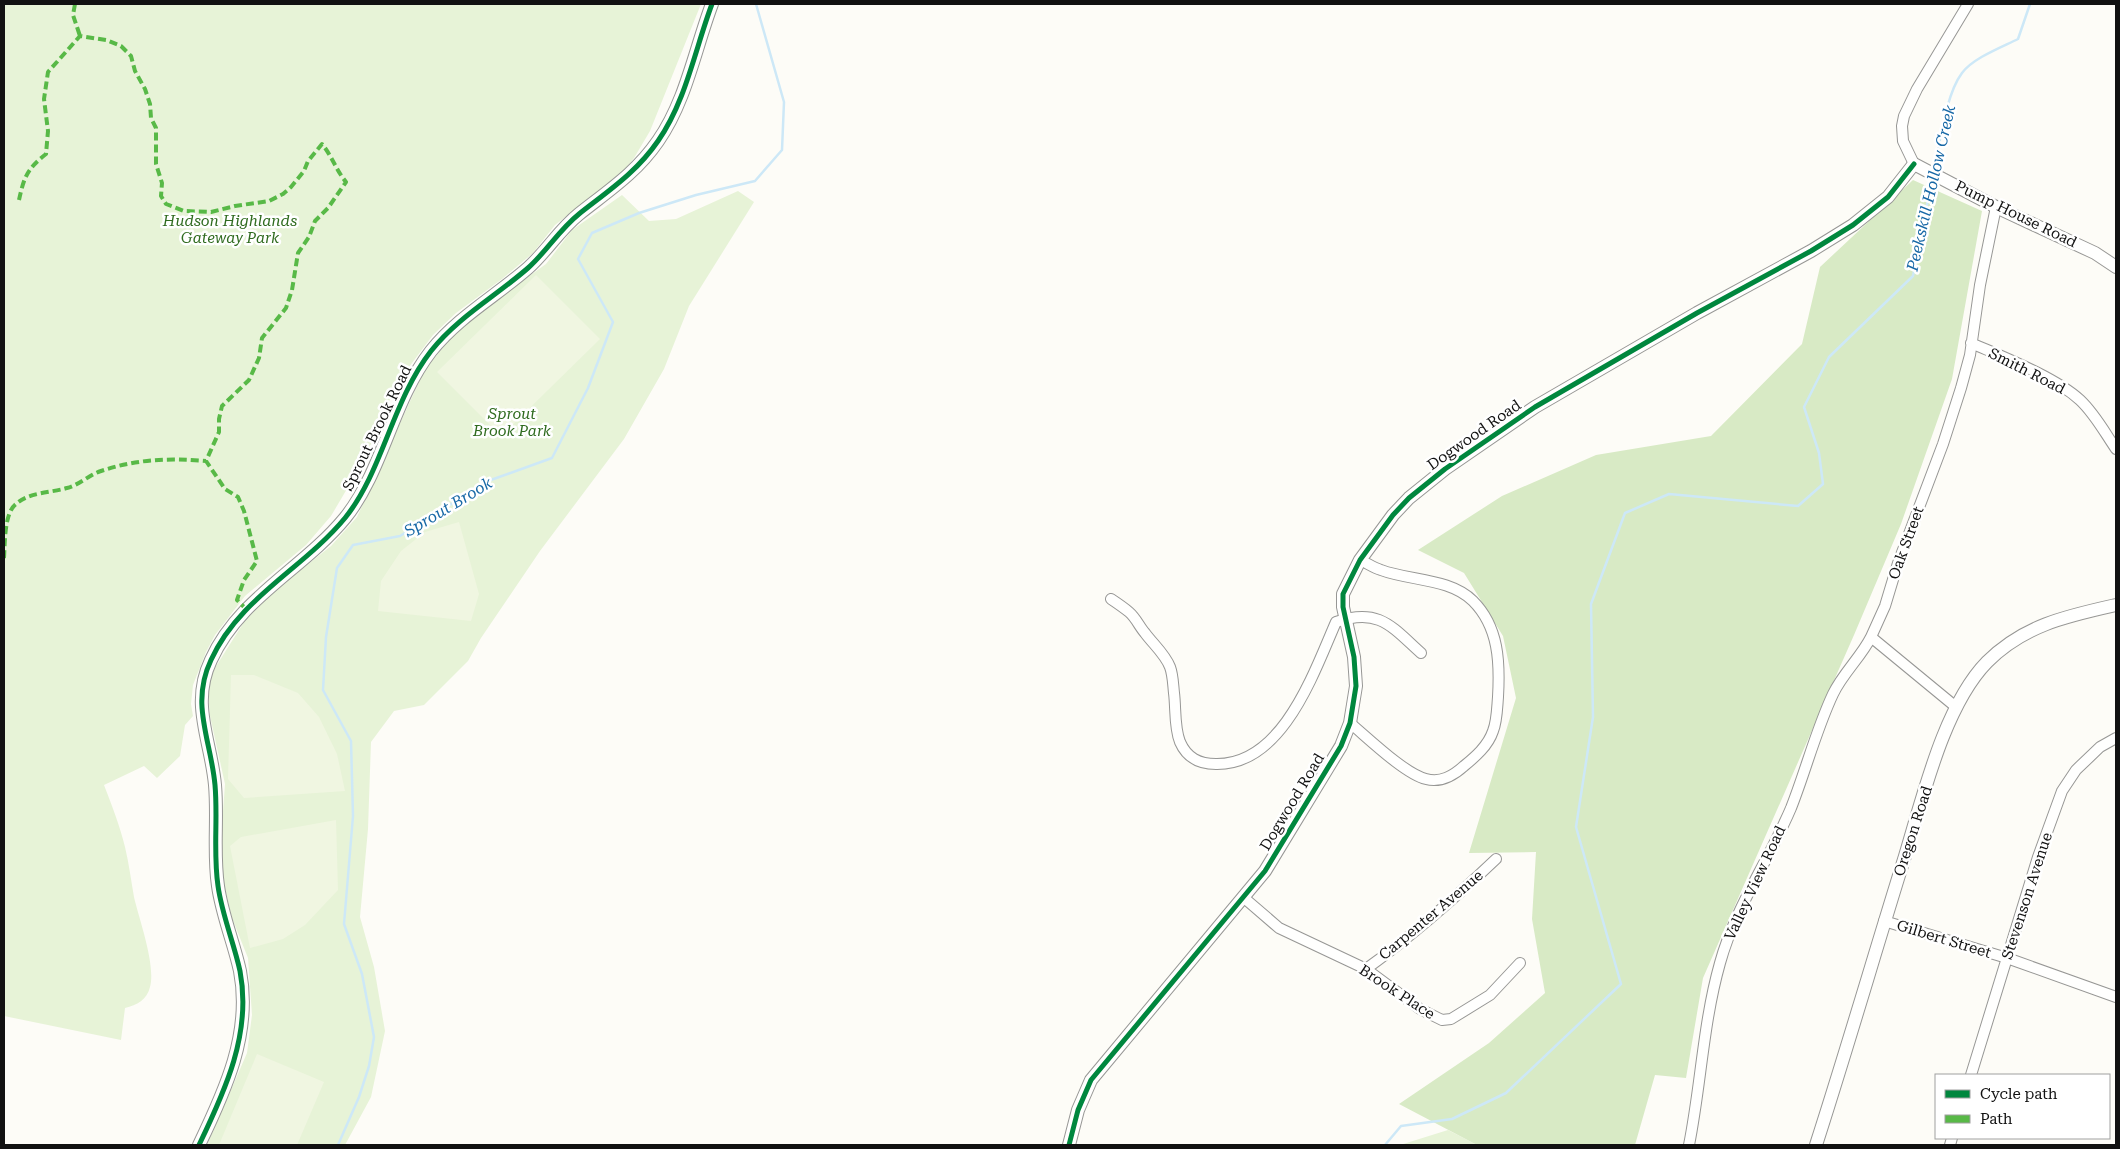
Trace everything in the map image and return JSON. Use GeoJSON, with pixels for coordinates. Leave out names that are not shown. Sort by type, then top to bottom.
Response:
{"type":"FeatureCollection","features":[{"type":"Feature","properties":{"kind":"street","name":"Sprout Brook Road"},"geometry":{"type":"LineString","coordinates":[[199,1145],[224,1090],[239,1047],[244,1006],[240,973],[218,890],[215,786],[202,714],[201,692],[210,662],[218,646],[246,609],[278,579],[318,548],[346,517],[374,468],[415,373],[438,343],[461,320],[527,269],[543,254],[561,229],[613,189],[634,170],[656,143],[670,122],[712,4]]}},
{"type":"Feature","properties":{"kind":"street"},"geometry":{"type":"LineString","coordinates":[[1914,164],[1902,142],[1904,116],[1917,90],[1968,4]]}},
{"type":"Feature","properties":{"kind":"street","name":"Pump House Road"},"geometry":{"type":"LineString","coordinates":[[1914,164],[1996,207],[2096,253],[2116,267]]}},
{"type":"Feature","properties":{"kind":"street","name":"Dogwood Road"},"geometry":{"type":"LineString","coordinates":[[1069,1145],[1078,1110],[1091,1080],[1270,863],[1341,746],[1350,723],[1355,702],[1356,672],[1343,606],[1343,594],[1360,560],[1393,515],[1409,498],[1496,432],[1535,407],[1688,318],[1811,251],[1853,225],[1888,197],[1914,164]]}},
{"type":"Feature","properties":{"kind":"street"},"geometry":{"type":"LineString","coordinates":[[1971,343],[1980,285],[1996,207]]}},
{"type":"Feature","properties":{"kind":"street","name":"Smith Road"},"geometry":{"type":"LineString","coordinates":[[1971,343],[2013,362],[2068,391],[2089,409],[2116,449]]}},
{"type":"Feature","properties":{"kind":"street","name":"Oak Street"},"geometry":{"type":"LineString","coordinates":[[1871,638],[1885,606],[1898,563],[1961,388],[1971,343]]}},
{"type":"Feature","properties":{"kind":"street"},"geometry":{"type":"LineString","coordinates":[[1350,723],[1410,772],[1425,779],[1437,780],[1447,778],[1476,756],[1488,741],[1493,731],[1496,717],[1499,676],[1494,636],[1482,612],[1463,592],[1380,570],[1360,560]]}},
{"type":"Feature","properties":{"kind":"street"},"geometry":{"type":"LineString","coordinates":[[1110,598],[1130,613],[1169,665],[1176,707],[1177,732],[1180,742],[1190,757],[1201,763],[1219,764],[1235,761],[1248,757],[1266,745],[1285,724],[1307,688],[1336,622],[1345,618],[1369,617],[1388,622],[1421,654]]}},
{"type":"Feature","properties":{"kind":"street","name":"Oregon Road"},"geometry":{"type":"LineString","coordinates":[[1816,1145],[1841,1068],[1884,921],[1944,733],[1956,707],[1986,664],[2011,642],[2029,631],[2065,616],[2116,605]]}},
{"type":"Feature","properties":{"kind":"street"},"geometry":{"type":"LineString","coordinates":[[1871,638],[1956,707]]}},
{"type":"Feature","properties":{"kind":"street","name":"Valley View Road"},"geometry":{"type":"LineString","coordinates":[[1688,1145],[1694,1122],[1709,1006],[1720,960],[1739,913],[1791,807],[1834,692],[1871,638]]}},
{"type":"Feature","properties":{"kind":"street","name":"Stevenson Avenue"},"geometry":{"type":"LineString","coordinates":[[1971,1074],[2038,857],[2062,791],[2076,770],[2100,747],[2116,738]]}},
{"type":"Feature","properties":{"kind":"street","name":"Carpenter Avenue"},"geometry":{"type":"LineString","coordinates":[[1366,969],[1402,942],[1496,859]]}},
{"type":"Feature","properties":{"kind":"street","name":"Brook Place"},"geometry":{"type":"LineString","coordinates":[[1243,897],[1279,928],[1366,969],[1420,1010],[1442,1020],[1451,1019],[1490,995],[1520,963]]}},
{"type":"Feature","properties":{"kind":"street","name":"Gilbert Street"},"geometry":{"type":"LineString","coordinates":[[1884,921],[2007,958],[2116,997]]}},
{"type":"Feature","properties":{"kind":"green space","name":"Hudson Highlands Gateway Park"},"geometry":{"type":"Polygon","coordinates":[[[4,4],[701,4],[650,131],[634,158],[623,172],[555,225],[533,253],[456,313],[433,335],[397,383],[364,460],[331,516],[306,545],[245,596],[215,635],[193,685],[191,704],[193,716],[185,725],[180,756],[157,778],[144,766],[104,785],[123,839],[134,897],[151,967],[149,992],[144,999],[125,1008],[121,1040],[4,1016],[4,4]]]}},
{"type":"Feature","properties":{"kind":"green space"},"geometry":{"type":"Polygon","coordinates":[[[1913,180],[1982,211],[1952,379],[1901,524],[1703,978],[1686,1078],[1655,1075],[1635,1145],[1477,1145],[1399,1104],[1489,1043],[1545,993],[1532,919],[1536,852],[1469,853],[1516,698],[1503,636],[1464,573],[1418,550],[1502,496],[1596,455],[1711,436],[1802,344],[1820,267],[1913,180]]]}},
{"type":"Feature","properties":{"kind":"green space","name":"Sprout Brook Park"},"geometry":{"type":"Polygon","coordinates":[[[738,191],[754,202],[689,306],[664,369],[624,439],[540,551],[481,638],[468,661],[424,705],[394,711],[371,742],[368,829],[360,917],[374,967],[385,1031],[371,1097],[345,1145],[207,1145],[247,1053],[252,1015],[248,958],[232,918],[223,880],[221,839],[225,784],[210,716],[208,689],[213,671],[244,622],[273,592],[331,546],[357,517],[424,371],[461,325],[546,264],[572,230],[622,195],[649,221],[676,219],[738,191]]]}},
{"type":"Feature","properties":{"kind":"green space"},"geometry":{"type":"Polygon","coordinates":[[[536,275],[600,339],[501,436],[437,372],[536,275]]]}},
{"type":"Feature","properties":{"kind":"green space"},"geometry":{"type":"Polygon","coordinates":[[[459,522],[479,594],[471,621],[378,611],[381,581],[401,551],[425,532],[459,522]]]}},
{"type":"Feature","properties":{"kind":"green space"},"geometry":{"type":"Polygon","coordinates":[[[231,675],[254,675],[298,693],[319,717],[337,754],[345,791],[244,798],[228,779],[231,675]]]}},
{"type":"Feature","properties":{"kind":"green space"},"geometry":{"type":"Polygon","coordinates":[[[336,820],[338,890],[305,925],[283,939],[250,948],[230,846],[241,837],[336,820]]]}},
{"type":"Feature","properties":{"kind":"green space"},"geometry":{"type":"Polygon","coordinates":[[[257,1054],[324,1082],[297,1145],[219,1145],[257,1054]]]}},
{"type":"Feature","properties":{"kind":"green space"},"geometry":{"type":"Polygon","coordinates":[[[1448,1130],[1477,1145],[1400,1145],[1448,1130]]]}},
{"type":"Feature","properties":{"kind":"waterway","name":"Sprout Brook"},"geometry":{"type":"LineString","coordinates":[[338,1145],[359,1097],[369,1066],[374,1037],[362,974],[344,924],[353,816],[351,741],[323,690],[326,637],[337,568],[353,545],[400,536],[488,481],[552,458],[588,388],[613,322],[578,259],[592,233],[639,213],[696,195],[755,181],[782,150],[784,102],[756,4]]}},
{"type":"Feature","properties":{"kind":"waterway","name":"Peekskill Hollow Creek"},"geometry":{"type":"LineString","coordinates":[[1934,169],[1944,119],[1956,82],[1973,62],[2018,39],[2030,4]]}},
{"type":"Feature","properties":{"kind":"waterway","name":"Peekskill Hollow Creek"},"geometry":{"type":"LineString","coordinates":[[1385,1145],[1401,1126],[1452,1119],[1506,1093],[1621,984],[1576,827],[1593,717],[1591,604],[1625,513],[1669,494],[1798,506],[1823,484],[1819,453],[1804,407],[1829,357],[1913,276],[1932,179]]}},
{"type":"Feature","properties":{"kind":"marked path"},"geometry":{"type":"LineString","coordinates":[[75,4],[73,15],[80,36]]}},
{"type":"Feature","properties":{"kind":"marked path"},"geometry":{"type":"LineString","coordinates":[[19,200],[27,174],[34,164],[46,154],[48,131],[44,99],[48,72],[80,36],[106,40],[121,46],[131,56],[135,71],[145,89],[150,104],[151,118],[156,128],[156,164],[162,183],[161,196],[166,204],[184,211],[211,212],[269,201],[283,194],[291,187],[322,144],[346,182],[328,208],[315,221],[309,237],[298,253],[292,290],[286,308],[262,338],[259,358],[249,380],[222,406],[219,432],[206,461],[225,489],[238,497],[244,511],[257,561],[244,580],[237,600],[246,609]]}},
{"type":"Feature","properties":{"kind":"marked path"},"geometry":{"type":"LineString","coordinates":[[4,558],[9,514],[16,504],[27,497],[71,487],[97,473],[127,464],[166,460],[206,461]]}},
{"type":"Feature","properties":{"kind":"cycle path"},"geometry":{"type":"LineString","coordinates":[[199,1145],[227,1083],[234,1061],[242,1017],[243,994],[240,971],[222,908],[218,886],[215,785],[202,707],[205,676],[211,660],[223,638],[238,619],[345,518],[369,479],[406,392],[431,351],[465,317],[528,268],[572,220],[621,181],[640,163],[658,141],[668,125],[683,92],[712,4]]}},
{"type":"Feature","properties":{"kind":"cycle path"},"geometry":{"type":"LineString","coordinates":[[1069,1145],[1078,1110],[1091,1080],[1265,871],[1341,746],[1350,723],[1356,686],[1354,657],[1343,607],[1343,594],[1360,560],[1393,515],[1409,498],[1445,469],[1535,407],[1697,313],[1811,251],[1853,225],[1888,197],[1914,164]]}}]}
